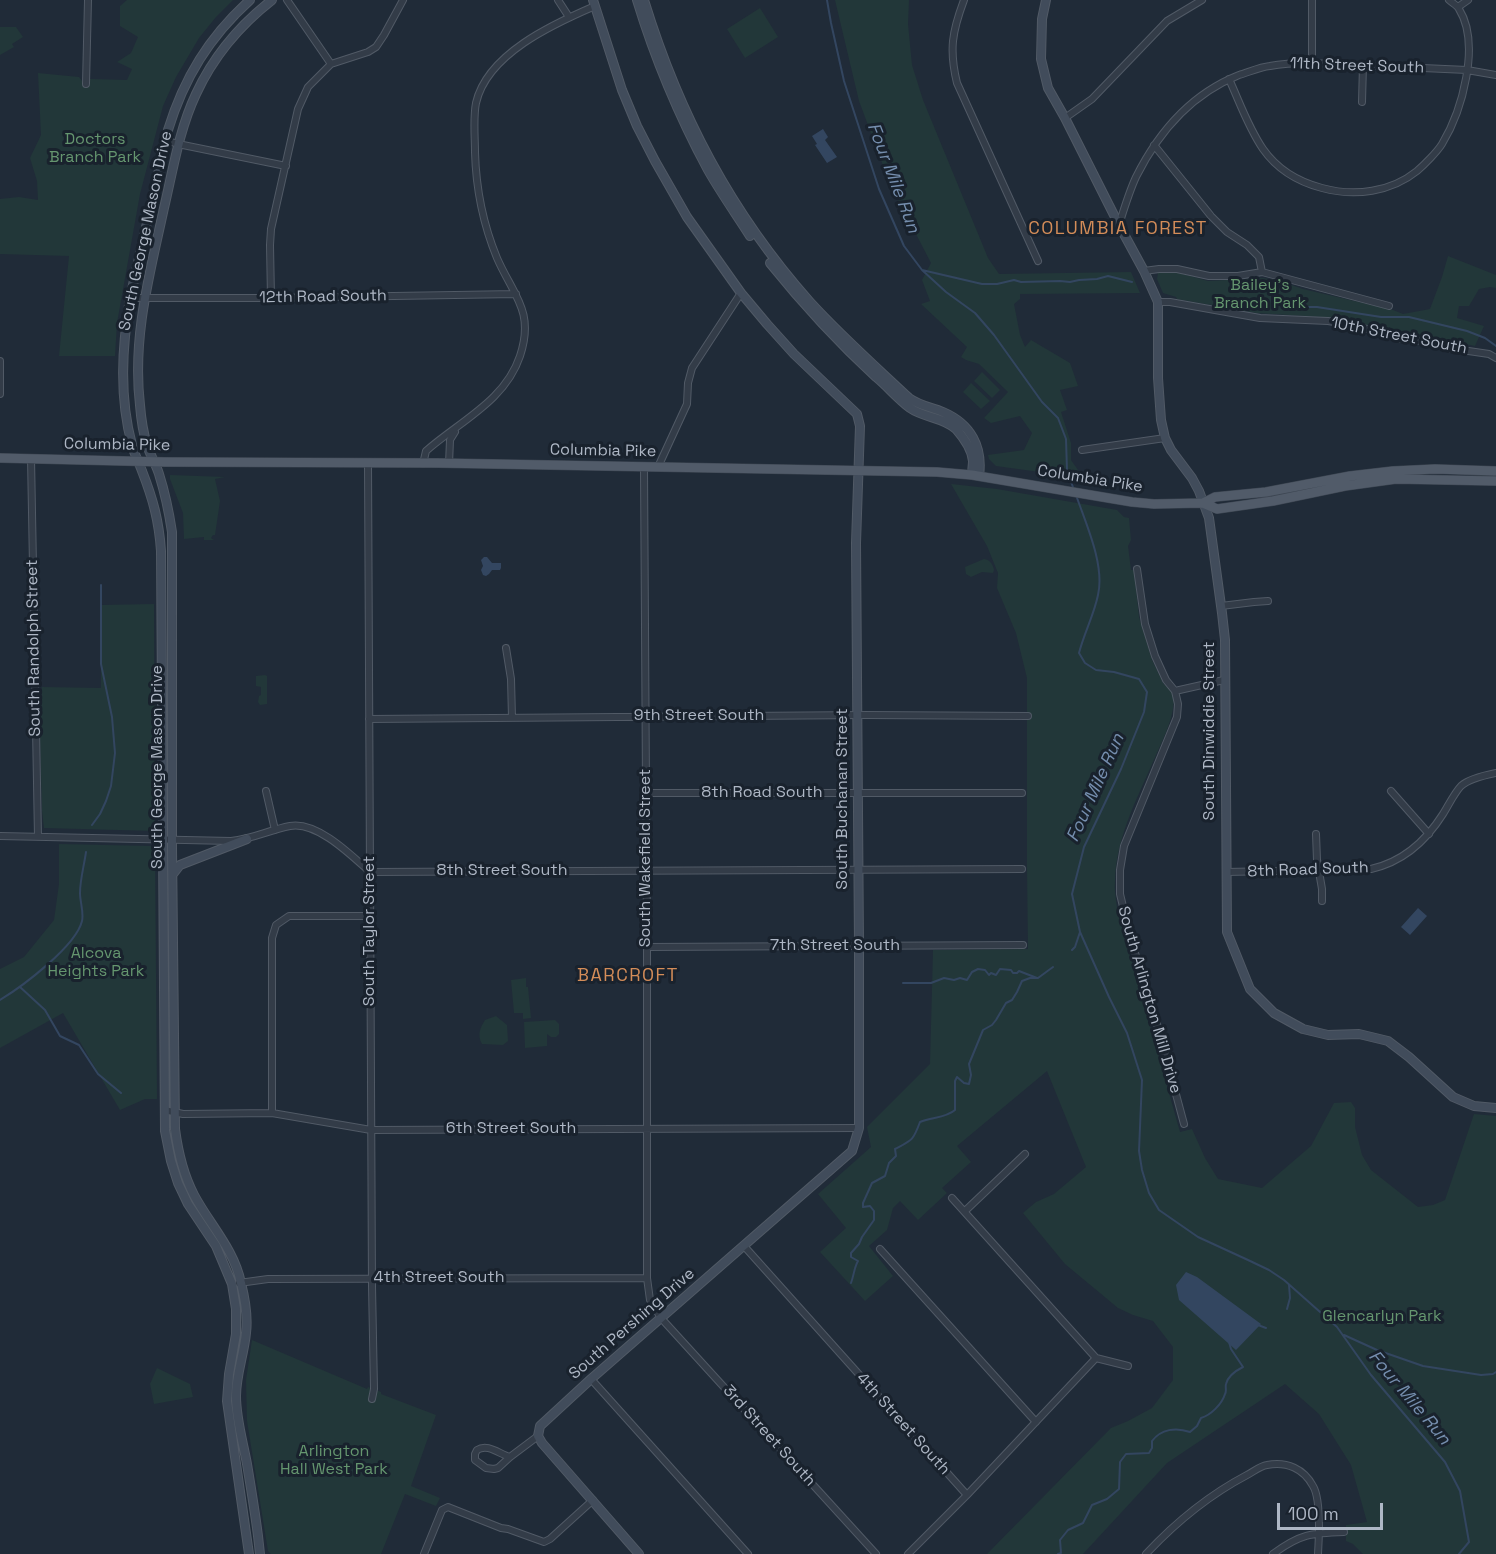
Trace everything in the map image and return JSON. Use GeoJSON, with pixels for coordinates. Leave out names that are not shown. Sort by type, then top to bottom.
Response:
{"type":"FeatureCollection","features":[{"type":"Feature","properties":{"kind":"main road","name":"South George Mason Drive"},"geometry":{"type":"LineString","coordinates":[[249,1554],[228,1401],[229,1374],[236,1334],[235,1262],[188,1181],[177,1148],[169,1111],[160,529],[155,508],[132,445],[124,396],[124,347],[130,298],[165,140],[179,97],[197,63],[220,30],[250,0]]}},
{"type":"Feature","properties":{"kind":"main road","name":"South George Mason Drive"},"geometry":{"type":"LineString","coordinates":[[169,1111],[173,874],[172,532],[166,498],[147,445],[140,405],[138,334],[178,144],[196,93],[214,62],[232,38],[250,18],[272,0]]}},
{"type":"Feature","properties":{"kind":"main road"},"geometry":{"type":"LineString","coordinates":[[637,0],[660,67],[678,109],[709,172],[753,240],[803,302],[860,362],[911,408],[949,424],[956,430],[968,447],[975,475]]}},
{"type":"Feature","properties":{"kind":"main road"},"geometry":{"type":"LineString","coordinates":[[644,0],[666,65],[688,117],[728,192],[758,236],[810,302],[833,327],[894,384],[921,406],[953,417],[970,433],[980,453],[981,462],[975,475]]}},
{"type":"Feature","properties":{"kind":"main road"},"geometry":{"type":"LineString","coordinates":[[1046,0],[1042,20],[1041,59],[1048,88],[1158,302],[1158,378],[1161,420],[1165,438]]}},
{"type":"Feature","properties":{"kind":"main road","name":"South Buchanan Street"},"geometry":{"type":"LineString","coordinates":[[594,3],[636,126],[654,162],[687,217],[741,293],[794,354],[857,414],[860,426],[856,543],[859,1128]]}},
{"type":"Feature","properties":{"kind":"main road","name":"South Dinwiddie Street"},"geometry":{"type":"LineString","coordinates":[[1165,438],[1192,478],[1209,518],[1225,640],[1227,933],[1250,988],[1274,1013],[1303,1029],[1328,1035],[1359,1034],[1388,1041],[1453,1097],[1474,1106],[1496,1107]]}},
{"type":"Feature","properties":{"kind":"main road","name":"Columbia Pike"},"geometry":{"type":"LineString","coordinates":[[0,458],[937,472],[975,475],[1154,504],[1203,503],[1218,509],[1396,479],[1496,481]]}},
{"type":"Feature","properties":{"kind":"main road","name":"Columbia Pike"},"geometry":{"type":"LineString","coordinates":[[1203,503],[1215,497],[1266,492],[1350,476],[1393,471],[1435,469],[1496,471]]}},
{"type":"Feature","properties":{"kind":"main road"},"geometry":{"type":"LineString","coordinates":[[173,874],[180,865],[247,839]]}},
{"type":"Feature","properties":{"kind":"main road","name":"South Pershing Drive"},"geometry":{"type":"LineString","coordinates":[[538,1436],[540,1426],[591,1379],[852,1151],[859,1128]]}},
{"type":"Feature","properties":{"kind":"main road","name":"South George Mason Drive"},"geometry":{"type":"LineString","coordinates":[[237,1284],[245,1300],[246,1330],[236,1396],[260,1554]]}},
{"type":"Feature","properties":{"kind":"main road"},"geometry":{"type":"LineString","coordinates":[[538,1436],[639,1554]]}},
{"type":"Feature","properties":{"kind":"street"},"geometry":{"type":"LineString","coordinates":[[86,84],[88,0]]}},
{"type":"Feature","properties":{"kind":"street"},"geometry":{"type":"LineString","coordinates":[[287,0],[331,64]]}},
{"type":"Feature","properties":{"kind":"street"},"geometry":{"type":"LineString","coordinates":[[271,298],[271,229],[298,109],[308,87],[331,64],[368,52],[376,47],[403,0]]}},
{"type":"Feature","properties":{"kind":"street"},"geometry":{"type":"LineString","coordinates":[[558,0],[569,17]]}},
{"type":"Feature","properties":{"kind":"street"},"geometry":{"type":"LineString","coordinates":[[964,0],[955,24],[952,45],[952,64],[957,83],[1038,261]]}},
{"type":"Feature","properties":{"kind":"street"},"geometry":{"type":"LineString","coordinates":[[1065,118],[1092,99],[1167,21],[1202,0]]}},
{"type":"Feature","properties":{"kind":"street"},"geometry":{"type":"LineString","coordinates":[[1312,0],[1312,63]]}},
{"type":"Feature","properties":{"kind":"street"},"geometry":{"type":"LineString","coordinates":[[1229,79],[1246,120],[1264,150],[1284,171],[1310,185],[1337,192],[1364,193],[1391,187],[1417,171],[1441,146],[1457,112],[1467,70],[1469,45],[1466,27],[1458,8],[1449,0]]}},
{"type":"Feature","properties":{"kind":"street"},"geometry":{"type":"LineString","coordinates":[[1458,8],[1468,0]]}},
{"type":"Feature","properties":{"kind":"street"},"geometry":{"type":"LineString","coordinates":[[423,464],[426,451],[492,401],[510,378],[520,356],[525,332],[522,307],[497,258],[484,221],[476,176],[476,104],[481,86],[494,68],[526,41],[594,3]]}},
{"type":"Feature","properties":{"kind":"street","name":"11th Street South"},"geometry":{"type":"LineString","coordinates":[[1119,225],[1126,200],[1136,178],[1154,145],[1175,117],[1196,99],[1229,79],[1268,66],[1289,63],[1467,70],[1496,75]]}},
{"type":"Feature","properties":{"kind":"street"},"geometry":{"type":"LineString","coordinates":[[1362,102],[1363,65]]}},
{"type":"Feature","properties":{"kind":"street"},"geometry":{"type":"LineString","coordinates":[[165,140],[286,166]]}},
{"type":"Feature","properties":{"kind":"street"},"geometry":{"type":"LineString","coordinates":[[1154,145],[1211,216],[1227,232],[1260,257],[1262,272]]}},
{"type":"Feature","properties":{"kind":"street","name":"10th Street South"},"geometry":{"type":"LineString","coordinates":[[1144,271],[1178,269],[1209,276],[1238,276],[1262,272],[1389,306]]}},
{"type":"Feature","properties":{"kind":"street"},"geometry":{"type":"LineString","coordinates":[[658,467],[687,404],[688,383],[692,368],[741,293]]}},
{"type":"Feature","properties":{"kind":"street","name":"12th Road South"},"geometry":{"type":"LineString","coordinates":[[130,298],[516,294]]}},
{"type":"Feature","properties":{"kind":"street","name":"10th Street South"},"geometry":{"type":"LineString","coordinates":[[1158,302],[1170,302],[1260,318],[1328,321],[1353,325],[1402,339],[1489,354],[1496,358]]}},
{"type":"Feature","properties":{"kind":"street"},"geometry":{"type":"LineString","coordinates":[[0,361],[0,394]]}},
{"type":"Feature","properties":{"kind":"street"},"geometry":{"type":"LineString","coordinates":[[449,464],[450,440],[457,429]]}},
{"type":"Feature","properties":{"kind":"street"},"geometry":{"type":"LineString","coordinates":[[1082,450],[1165,438]]}},
{"type":"Feature","properties":{"kind":"street","name":"South Randolph Street"},"geometry":{"type":"LineString","coordinates":[[31,458],[38,837]]}},
{"type":"Feature","properties":{"kind":"street","name":"South Taylor Street"},"geometry":{"type":"LineString","coordinates":[[368,463],[374,1389],[372,1399]]}},
{"type":"Feature","properties":{"kind":"street","name":"South Wakefield Street"},"geometry":{"type":"LineString","coordinates":[[644,467],[647,947],[646,1278],[650,1300],[661,1318]]}},
{"type":"Feature","properties":{"kind":"street","name":"South Arlington Mill Drive"},"geometry":{"type":"LineString","coordinates":[[1137,569],[1145,624],[1166,680],[1175,691],[1178,704],[1177,717],[1124,846],[1120,870],[1120,894],[1184,1124]]}},
{"type":"Feature","properties":{"kind":"street"},"geometry":{"type":"LineString","coordinates":[[1221,606],[1268,602]]}},
{"type":"Feature","properties":{"kind":"street"},"geometry":{"type":"LineString","coordinates":[[506,648],[511,680],[512,718]]}},
{"type":"Feature","properties":{"kind":"street"},"geometry":{"type":"LineString","coordinates":[[1175,691],[1224,680]]}},
{"type":"Feature","properties":{"kind":"street","name":"9th Street South"},"geometry":{"type":"LineString","coordinates":[[369,719],[1028,716]]}},
{"type":"Feature","properties":{"kind":"street","name":"8th Road South"},"geometry":{"type":"LineString","coordinates":[[1226,872],[1371,869],[1384,866],[1406,854],[1429,834],[1462,786],[1484,775],[1496,773]]}},
{"type":"Feature","properties":{"kind":"street"},"geometry":{"type":"LineString","coordinates":[[266,791],[275,830]]}},
{"type":"Feature","properties":{"kind":"street"},"geometry":{"type":"LineString","coordinates":[[1391,791],[1429,834]]}},
{"type":"Feature","properties":{"kind":"street","name":"8th Road South"},"geometry":{"type":"LineString","coordinates":[[646,793],[1022,793]]}},
{"type":"Feature","properties":{"kind":"street"},"geometry":{"type":"LineString","coordinates":[[0,836],[231,841],[299,825],[318,832],[359,861],[370,872]]}},
{"type":"Feature","properties":{"kind":"street"},"geometry":{"type":"LineString","coordinates":[[1316,834],[1322,901]]}},
{"type":"Feature","properties":{"kind":"street","name":"8th Street South"},"geometry":{"type":"LineString","coordinates":[[370,872],[1022,869]]}},
{"type":"Feature","properties":{"kind":"street"},"geometry":{"type":"LineString","coordinates":[[272,1113],[272,938],[276,925],[289,916],[370,916]]}},
{"type":"Feature","properties":{"kind":"street","name":"7th Street South"},"geometry":{"type":"LineString","coordinates":[[647,947],[1023,945]]}},
{"type":"Feature","properties":{"kind":"street","name":"6th Street South"},"geometry":{"type":"LineString","coordinates":[[169,1111],[183,1114],[272,1113],[371,1130],[859,1128]]}},
{"type":"Feature","properties":{"kind":"street"},"geometry":{"type":"LineString","coordinates":[[965,1211],[1025,1154]]}},
{"type":"Feature","properties":{"kind":"street"},"geometry":{"type":"LineString","coordinates":[[952,1198],[1096,1358],[1128,1366]]}},
{"type":"Feature","properties":{"kind":"street","name":"4th Street South"},"geometry":{"type":"LineString","coordinates":[[744,1246],[967,1495]]}},
{"type":"Feature","properties":{"kind":"street"},"geometry":{"type":"LineString","coordinates":[[880,1249],[1036,1422]]}},
{"type":"Feature","properties":{"kind":"street","name":"4th Street South"},"geometry":{"type":"LineString","coordinates":[[237,1284],[268,1279],[646,1278]]}},
{"type":"Feature","properties":{"kind":"street","name":"3rd Street South"},"geometry":{"type":"LineString","coordinates":[[661,1318],[876,1554]]}},
{"type":"Feature","properties":{"kind":"street"},"geometry":{"type":"LineString","coordinates":[[908,1554],[1096,1358]]}},
{"type":"Feature","properties":{"kind":"street"},"geometry":{"type":"LineString","coordinates":[[591,1379],[748,1554]]}},
{"type":"Feature","properties":{"kind":"street"},"geometry":{"type":"LineString","coordinates":[[510,1457],[487,1447],[477,1450],[475,1457],[477,1463],[494,1469],[501,1465],[538,1436]]}},
{"type":"Feature","properties":{"kind":"street"},"geometry":{"type":"LineString","coordinates":[[1146,1554],[1189,1514],[1236,1481],[1266,1465],[1288,1464],[1304,1472],[1315,1488],[1318,1511],[1318,1554]]}},
{"type":"Feature","properties":{"kind":"street"},"geometry":{"type":"LineString","coordinates":[[424,1554],[442,1510],[448,1507],[544,1542],[592,1500]]}},
{"type":"Feature","properties":{"kind":"street"},"geometry":{"type":"LineString","coordinates":[[1273,1554],[1300,1537],[1318,1533],[1344,1532]]}},
{"type":"Feature","properties":{"kind":"green space","name":"Doctors Branch Park"},"geometry":{"type":"Polygon","coordinates":[[[127,0],[233,0],[199,38],[176,77],[163,106],[140,194],[117,323],[115,356],[59,356],[69,256],[0,254],[0,199],[19,197],[38,200],[37,181],[30,158],[41,135],[38,73],[79,77],[86,86],[90,79],[127,80],[132,69],[117,62],[131,53],[138,37],[120,26],[120,6],[127,0]]]}},
{"type":"Feature","properties":{"kind":"green space"},"geometry":{"type":"Polygon","coordinates":[[[835,0],[909,0],[908,24],[912,65],[923,100],[988,258],[999,274],[1131,272],[1140,293],[1020,294],[1020,299],[1014,304],[1020,335],[1025,347],[1031,340],[1070,363],[1078,386],[1060,390],[1067,410],[1061,412],[1071,443],[1071,460],[1083,477],[996,466],[989,459],[988,455],[1024,450],[1032,433],[1020,416],[991,423],[984,418],[1008,392],[979,364],[961,357],[967,347],[921,304],[930,301],[922,280],[931,263],[890,184],[859,101],[835,0]]]}},
{"type":"Feature","properties":{"kind":"green space"},"geometry":{"type":"Polygon","coordinates":[[[760,8],[778,37],[745,58],[727,29],[760,8]]]}},
{"type":"Feature","properties":{"kind":"green space"},"geometry":{"type":"Polygon","coordinates":[[[0,27],[16,27],[23,37],[12,44],[14,47],[0,55],[0,27]]]}},
{"type":"Feature","properties":{"kind":"green space","name":"Bailey's Branch Park"},"geometry":{"type":"Polygon","coordinates":[[[1448,256],[1496,275],[1496,288],[1479,289],[1469,306],[1459,306],[1457,318],[1484,326],[1475,346],[1437,338],[1392,333],[1338,318],[1256,313],[1177,299],[1163,293],[1157,279],[1158,273],[1168,272],[1208,281],[1263,278],[1403,314],[1430,309],[1448,256]]]}},
{"type":"Feature","properties":{"kind":"green space"},"geometry":{"type":"Polygon","coordinates":[[[982,372],[1000,390],[992,398],[974,381],[982,372]]]}},
{"type":"Feature","properties":{"kind":"green space"},"geometry":{"type":"Polygon","coordinates":[[[971,383],[990,401],[981,409],[963,392],[971,383]]]}},
{"type":"Feature","properties":{"kind":"green space"},"geometry":{"type":"Polygon","coordinates":[[[170,475],[225,477],[215,479],[220,501],[215,535],[211,538],[214,540],[204,540],[204,537],[184,539],[183,513],[170,475]]]}},
{"type":"Feature","properties":{"kind":"green space","name":"Glencarlyn Park"},"geometry":{"type":"Polygon","coordinates":[[[951,484],[997,489],[1117,510],[1124,517],[1129,518],[1131,540],[1128,546],[1131,570],[1134,570],[1139,617],[1152,660],[1163,683],[1174,694],[1174,702],[1169,725],[1129,816],[1119,848],[1115,884],[1117,908],[1180,1132],[1192,1129],[1205,1158],[1218,1179],[1262,1188],[1311,1146],[1334,1103],[1351,1102],[1355,1108],[1355,1127],[1362,1155],[1371,1170],[1418,1207],[1433,1205],[1445,1200],[1474,1114],[1496,1116],[1496,1554],[1363,1554],[1353,1544],[1346,1541],[1346,1525],[1367,1522],[1351,1465],[1319,1414],[1285,1384],[1167,1463],[1083,1554],[987,1554],[1111,1428],[1152,1408],[1173,1380],[1173,1347],[1153,1321],[1118,1308],[1065,1264],[1023,1213],[1036,1202],[1054,1194],[1086,1167],[1047,1071],[957,1146],[971,1162],[942,1188],[947,1193],[918,1220],[900,1201],[893,1208],[887,1230],[869,1246],[893,1276],[865,1301],[820,1252],[846,1228],[818,1194],[871,1147],[867,1127],[930,1064],[933,950],[1028,949],[1027,678],[1016,633],[997,588],[998,573],[987,546],[951,484]]]}},
{"type":"Feature","properties":{"kind":"green space"},"geometry":{"type":"Polygon","coordinates":[[[984,559],[992,564],[993,573],[982,572],[971,577],[966,574],[965,567],[984,559]]]}},
{"type":"Feature","properties":{"kind":"green space"},"geometry":{"type":"Polygon","coordinates":[[[154,604],[155,831],[44,828],[40,737],[42,687],[101,688],[101,605],[154,604]]]}},
{"type":"Feature","properties":{"kind":"green space"},"geometry":{"type":"Polygon","coordinates":[[[256,676],[267,676],[267,704],[260,705],[258,702],[261,687],[256,686],[256,676]]]}},
{"type":"Feature","properties":{"kind":"green space","name":"Alcova Heights Park"},"geometry":{"type":"Polygon","coordinates":[[[59,844],[151,846],[155,848],[157,1099],[145,1099],[120,1110],[63,1013],[0,1048],[0,969],[24,957],[54,920],[59,884],[59,844]]]}},
{"type":"Feature","properties":{"kind":"green space"},"geometry":{"type":"Polygon","coordinates":[[[526,978],[531,1018],[523,1019],[523,1013],[514,1013],[511,980],[526,978]]]}},
{"type":"Feature","properties":{"kind":"green space"},"geometry":{"type":"Polygon","coordinates":[[[496,1016],[507,1025],[508,1041],[503,1045],[482,1044],[479,1035],[485,1020],[496,1016]]]}},
{"type":"Feature","properties":{"kind":"green space"},"geometry":{"type":"Polygon","coordinates":[[[555,1020],[559,1024],[559,1034],[551,1037],[547,1034],[547,1046],[525,1048],[524,1022],[555,1020]]]}},
{"type":"Feature","properties":{"kind":"green space","name":"Arlington Hall West Park"},"geometry":{"type":"Polygon","coordinates":[[[252,1340],[367,1389],[368,1387],[436,1415],[411,1486],[440,1498],[436,1506],[405,1494],[381,1554],[271,1554],[268,1551],[247,1421],[246,1380],[252,1340]]]}},
{"type":"Feature","properties":{"kind":"green space"},"geometry":{"type":"Polygon","coordinates":[[[157,1368],[190,1384],[193,1397],[154,1404],[150,1384],[157,1368]]]}},
{"type":"Feature","properties":{"kind":"water"},"geometry":{"type":"Polygon","coordinates":[[[823,129],[828,137],[825,140],[837,157],[827,163],[812,136],[823,129]]]}},
{"type":"Feature","properties":{"kind":"water"},"geometry":{"type":"Polygon","coordinates":[[[484,557],[492,563],[501,563],[500,570],[492,570],[486,576],[483,575],[481,560],[484,557]]]}},
{"type":"Feature","properties":{"kind":"water"},"geometry":{"type":"Polygon","coordinates":[[[1418,908],[1427,916],[1410,935],[1401,927],[1418,908]]]}},
{"type":"Feature","properties":{"kind":"water"},"geometry":{"type":"Polygon","coordinates":[[[1186,1272],[1197,1277],[1261,1324],[1236,1350],[1179,1300],[1176,1285],[1186,1272]]]}},
{"type":"Feature","properties":{"kind":"waterway","name":"Four Mile Run"},"geometry":{"type":"LineString","coordinates":[[827,0],[844,81],[879,189],[904,246],[922,270],[946,292],[975,313],[994,335],[1042,402],[1058,418],[1066,439],[1067,471],[1074,490]]}},
{"type":"Feature","properties":{"kind":"waterway"},"geometry":{"type":"LineString","coordinates":[[922,270],[982,284],[997,284],[1014,280],[1070,282],[1108,276],[1132,282]]}},
{"type":"Feature","properties":{"kind":"waterway"},"geometry":{"type":"LineString","coordinates":[[1299,307],[1317,307],[1381,317],[1409,317],[1467,331],[1485,338],[1496,346]]}},
{"type":"Feature","properties":{"kind":"waterway","name":"Four Mile Run"},"geometry":{"type":"LineString","coordinates":[[1076,495],[1097,558],[1099,571],[1098,595],[1079,653],[1085,663],[1096,670],[1139,679],[1147,692],[1144,712],[1121,769],[1084,847],[1072,894],[1080,932],[1127,1033],[1142,1080],[1139,1151],[1149,1193],[1159,1210],[1198,1237],[1269,1270],[1284,1280],[1337,1327],[1371,1375],[1445,1462],[1460,1491],[1469,1542],[1459,1554]]}},
{"type":"Feature","properties":{"kind":"waterway"},"geometry":{"type":"LineString","coordinates":[[92,825],[100,814],[111,786],[115,753],[112,717],[101,664],[101,585]]}},
{"type":"Feature","properties":{"kind":"waterway"},"geometry":{"type":"LineString","coordinates":[[0,1000],[47,965],[78,931],[82,921],[80,888],[86,852]]}},
{"type":"Feature","properties":{"kind":"waterway"},"geometry":{"type":"LineString","coordinates":[[1072,950],[1080,932]]}},
{"type":"Feature","properties":{"kind":"waterway"},"geometry":{"type":"LineString","coordinates":[[851,1283],[858,1261],[851,1257],[851,1253],[874,1220],[874,1211],[870,1206],[863,1207],[872,1183],[885,1176],[889,1163],[896,1156],[895,1149],[911,1139],[920,1122],[947,1115],[955,1110],[955,1081],[957,1077],[969,1084],[971,1075],[969,1064],[983,1030],[992,1025],[1006,1003],[1012,1000],[1022,981],[1038,978],[1053,967]]}},
{"type":"Feature","properties":{"kind":"waterway"},"geometry":{"type":"LineString","coordinates":[[903,983],[931,983],[944,978],[967,980],[972,972],[978,969],[985,970],[989,975],[991,973],[996,975],[1000,969],[1011,970],[1013,973],[1019,971],[1037,978]]}},
{"type":"Feature","properties":{"kind":"waterway"},"geometry":{"type":"LineString","coordinates":[[20,987],[45,1010],[60,1036],[79,1045],[98,1074],[121,1093]]}},
{"type":"Feature","properties":{"kind":"waterway"},"geometry":{"type":"LineString","coordinates":[[1287,1309],[1290,1298],[1289,1285]]}},
{"type":"Feature","properties":{"kind":"waterway"},"geometry":{"type":"LineString","coordinates":[[1258,1325],[1266,1328]]}},
{"type":"Feature","properties":{"kind":"waterway"},"geometry":{"type":"LineString","coordinates":[[1344,1335],[1377,1350],[1423,1366],[1481,1375],[1496,1372]]}},
{"type":"Feature","properties":{"kind":"waterway"},"geometry":{"type":"LineString","coordinates":[[1058,1554],[1061,1553],[1060,1540],[1068,1530],[1083,1523],[1092,1505],[1107,1499],[1119,1489],[1120,1462],[1126,1454],[1149,1453],[1152,1441],[1164,1432],[1174,1429],[1190,1432],[1201,1418],[1219,1405],[1226,1393],[1229,1378],[1243,1367],[1229,1342]]}},
{"type":"Feature","properties":{"kind":"district","name":"COLUMBIA FOREST"},"geometry":{"type":"Point","coordinates":[1118,229]}},
{"type":"Feature","properties":{"kind":"district","name":"BARCROFT"},"geometry":{"type":"Point","coordinates":[628,976]}}]}
